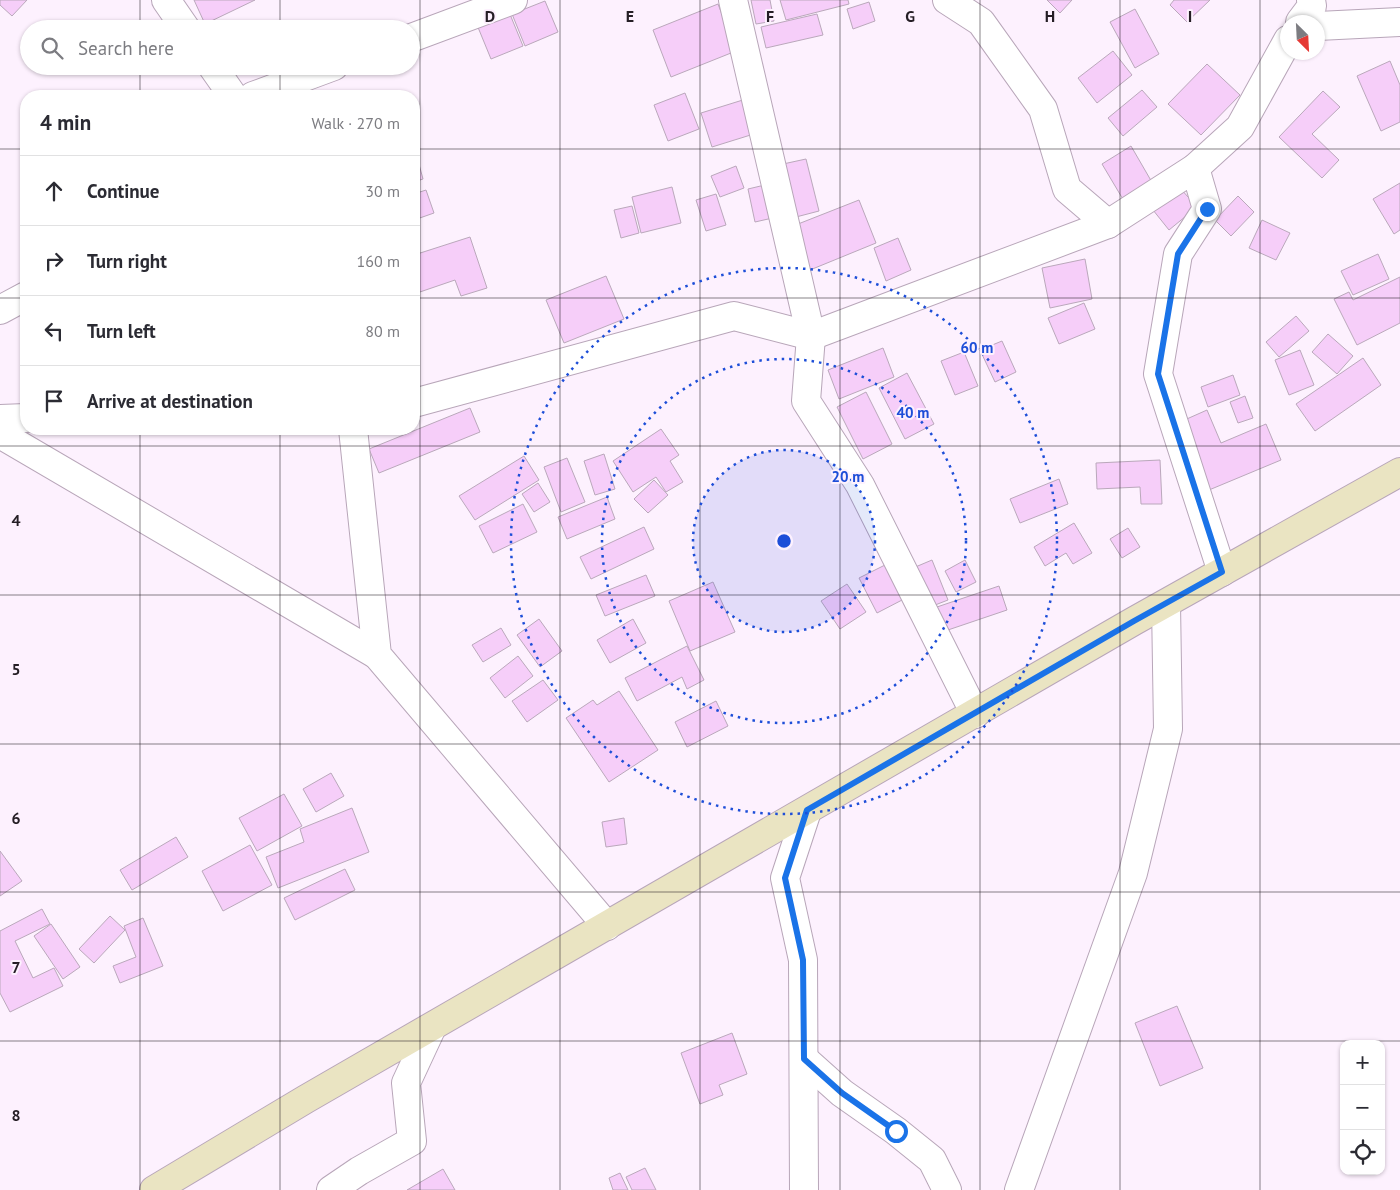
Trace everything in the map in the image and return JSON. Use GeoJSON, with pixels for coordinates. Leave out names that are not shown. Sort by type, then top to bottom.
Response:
{"type":"FeatureCollection","features":[{"type":"Feature","properties":{"kind":"main road"},"geometry":{"type":"LineString","coordinates":[[154,1190],[807,810],[1400,472]]}},
{"type":"Feature","properties":{"kind":"street"},"geometry":{"type":"LineString","coordinates":[[166,0],[180,20]]}},
{"type":"Feature","properties":{"kind":"street"},"geometry":{"type":"LineString","coordinates":[[420,35],[513,0]]}},
{"type":"Feature","properties":{"kind":"street"},"geometry":{"type":"LineString","coordinates":[[733,0],[811,336],[806,401],[860,486],[975,714]]}},
{"type":"Feature","properties":{"kind":"street"},"geometry":{"type":"LineString","coordinates":[[947,0],[981,22],[1043,109],[1067,189],[1108,224]]}},
{"type":"Feature","properties":{"kind":"street"},"geometry":{"type":"LineString","coordinates":[[1305,15],[1312,6],[1311,0]]}},
{"type":"Feature","properties":{"kind":"street"},"geometry":{"type":"LineString","coordinates":[[1325,26],[1400,22]]}},
{"type":"Feature","properties":{"kind":"street"},"geometry":{"type":"LineString","coordinates":[[420,401],[734,316],[811,336],[1108,224],[1195,168],[1240,127],[1280,54]]}},
{"type":"Feature","properties":{"kind":"street"},"geometry":{"type":"LineString","coordinates":[[218,75],[229,90]]}},
{"type":"Feature","properties":{"kind":"street"},"geometry":{"type":"LineString","coordinates":[[269,90],[310,75]]}},
{"type":"Feature","properties":{"kind":"street"},"geometry":{"type":"LineString","coordinates":[[1195,168],[1207,209],[1178,254],[1158,374],[1222,572]]}},
{"type":"Feature","properties":{"kind":"street"},"geometry":{"type":"LineString","coordinates":[[0,310],[20,299]]}},
{"type":"Feature","properties":{"kind":"street"},"geometry":{"type":"LineString","coordinates":[[0,419],[20,418]]}},
{"type":"Feature","properties":{"kind":"street"},"geometry":{"type":"LineString","coordinates":[[0,434],[377,655],[607,926]]}},
{"type":"Feature","properties":{"kind":"street"},"geometry":{"type":"LineString","coordinates":[[354,435],[377,655]]}},
{"type":"Feature","properties":{"kind":"street"},"geometry":{"type":"LineString","coordinates":[[1019,1190],[1133,873],[1168,729],[1166,604]]}},
{"type":"Feature","properties":{"kind":"street"},"geometry":{"type":"LineString","coordinates":[[804,1190],[803,960],[785,878],[807,810]]}},
{"type":"Feature","properties":{"kind":"street"},"geometry":{"type":"LineString","coordinates":[[331,1190],[359,1171],[412,1141],[406,1084],[432,1027]]}},
{"type":"Feature","properties":{"kind":"street"},"geometry":{"type":"LineString","coordinates":[[804,1059],[842,1093],[896,1131],[932,1160],[946,1190]]}},
{"type":"Feature","properties":{"kind":"building"},"geometry":{"type":"Polygon","coordinates":[[[0,0],[27,0],[12,16],[0,5],[0,0]]]}},
{"type":"Feature","properties":{"kind":"building"},"geometry":{"type":"Polygon","coordinates":[[[194,0],[255,0],[213,20],[203,20],[194,0]]]}},
{"type":"Feature","properties":{"kind":"building"},"geometry":{"type":"Polygon","coordinates":[[[751,0],[770,0],[774,21],[756,24],[751,0]]]}},
{"type":"Feature","properties":{"kind":"building"},"geometry":{"type":"Polygon","coordinates":[[[780,0],[848,0],[849,4],[786,20],[780,0]]]}},
{"type":"Feature","properties":{"kind":"building"},"geometry":{"type":"Polygon","coordinates":[[[1047,0],[1072,0],[1060,13],[1047,0]]]}},
{"type":"Feature","properties":{"kind":"building"},"geometry":{"type":"Polygon","coordinates":[[[1174,0],[1210,0],[1187,22],[1170,5],[1174,0]]]}},
{"type":"Feature","properties":{"kind":"building"},"geometry":{"type":"Polygon","coordinates":[[[545,1],[558,32],[525,46],[512,14],[545,1]]]}},
{"type":"Feature","properties":{"kind":"building"},"geometry":{"type":"Polygon","coordinates":[[[869,2],[875,21],[853,29],[847,9],[869,2]]]}},
{"type":"Feature","properties":{"kind":"building"},"geometry":{"type":"Polygon","coordinates":[[[718,4],[736,51],[671,77],[653,30],[718,4]]]}},
{"type":"Feature","properties":{"kind":"building"},"geometry":{"type":"Polygon","coordinates":[[[507,7],[523,46],[491,59],[475,20],[507,7]]]}},
{"type":"Feature","properties":{"kind":"building"},"geometry":{"type":"Polygon","coordinates":[[[1135,9],[1159,54],[1135,68],[1110,22],[1135,9]]]}},
{"type":"Feature","properties":{"kind":"building"},"geometry":{"type":"Polygon","coordinates":[[[817,14],[823,35],[766,48],[761,27],[817,14]]]}},
{"type":"Feature","properties":{"kind":"building"},"geometry":{"type":"Polygon","coordinates":[[[1113,51],[1132,75],[1097,103],[1078,78],[1113,51]]]}},
{"type":"Feature","properties":{"kind":"building"},"geometry":{"type":"Polygon","coordinates":[[[1390,61],[1400,85],[1400,122],[1381,131],[1357,76],[1390,61]]]}},
{"type":"Feature","properties":{"kind":"building"},"geometry":{"type":"Polygon","coordinates":[[[1207,64],[1240,95],[1201,135],[1168,104],[1207,64]]]}},
{"type":"Feature","properties":{"kind":"building"},"geometry":{"type":"Polygon","coordinates":[[[1142,90],[1157,107],[1123,136],[1108,118],[1142,90]]]}},
{"type":"Feature","properties":{"kind":"building"},"geometry":{"type":"Polygon","coordinates":[[[1323,91],[1340,107],[1312,134],[1339,160],[1322,178],[1279,137],[1323,91]]]}},
{"type":"Feature","properties":{"kind":"building"},"geometry":{"type":"Polygon","coordinates":[[[685,93],[699,129],[668,141],[654,105],[685,93]]]}},
{"type":"Feature","properties":{"kind":"building"},"geometry":{"type":"Polygon","coordinates":[[[746,99],[757,133],[712,147],[701,113],[746,99]]]}},
{"type":"Feature","properties":{"kind":"building"},"geometry":{"type":"Polygon","coordinates":[[[1131,146],[1153,184],[1124,201],[1102,164],[1131,146]]]}},
{"type":"Feature","properties":{"kind":"building"},"geometry":{"type":"Polygon","coordinates":[[[806,159],[819,211],[796,217],[783,164],[806,159]]]}},
{"type":"Feature","properties":{"kind":"building"},"geometry":{"type":"Polygon","coordinates":[[[736,166],[744,188],[720,197],[711,176],[736,166]]]}},
{"type":"Feature","properties":{"kind":"building"},"geometry":{"type":"Polygon","coordinates":[[[420,168],[423,179],[420,180],[420,168]]]}},
{"type":"Feature","properties":{"kind":"building"},"geometry":{"type":"Polygon","coordinates":[[[1400,183],[1400,230],[1394,234],[1373,199],[1400,183]]]}},
{"type":"Feature","properties":{"kind":"building"},"geometry":{"type":"Polygon","coordinates":[[[769,184],[777,217],[755,222],[748,189],[769,184]]]}},
{"type":"Feature","properties":{"kind":"building"},"geometry":{"type":"Polygon","coordinates":[[[672,187],[681,223],[641,233],[632,197],[672,187]]]}},
{"type":"Feature","properties":{"kind":"building"},"geometry":{"type":"Polygon","coordinates":[[[1180,188],[1197,207],[1169,230],[1153,210],[1180,188]]]}},
{"type":"Feature","properties":{"kind":"building"},"geometry":{"type":"Polygon","coordinates":[[[426,190],[434,213],[420,218],[420,192],[426,190]]]}},
{"type":"Feature","properties":{"kind":"building"},"geometry":{"type":"Polygon","coordinates":[[[716,194],[726,225],[706,231],[696,200],[716,194]]]}},
{"type":"Feature","properties":{"kind":"building"},"geometry":{"type":"Polygon","coordinates":[[[1238,196],[1254,212],[1231,236],[1215,220],[1238,196]]]}},
{"type":"Feature","properties":{"kind":"building"},"geometry":{"type":"Polygon","coordinates":[[[859,200],[876,243],[810,270],[793,226],[859,200]]]}},
{"type":"Feature","properties":{"kind":"building"},"geometry":{"type":"Polygon","coordinates":[[[632,206],[639,233],[621,238],[614,210],[632,206]]]}},
{"type":"Feature","properties":{"kind":"building"},"geometry":{"type":"Polygon","coordinates":[[[1262,220],[1290,233],[1276,260],[1249,248],[1262,220]]]}},
{"type":"Feature","properties":{"kind":"building"},"geometry":{"type":"Polygon","coordinates":[[[470,237],[487,288],[461,296],[455,280],[420,292],[420,253],[470,237]]]}},
{"type":"Feature","properties":{"kind":"building"},"geometry":{"type":"Polygon","coordinates":[[[898,238],[911,270],[886,281],[874,248],[898,238]]]}},
{"type":"Feature","properties":{"kind":"building"},"geometry":{"type":"Polygon","coordinates":[[[1378,254],[1389,279],[1353,295],[1341,271],[1378,254]]]}},
{"type":"Feature","properties":{"kind":"building"},"geometry":{"type":"Polygon","coordinates":[[[1085,259],[1092,299],[1050,308],[1042,268],[1085,259]]]}},
{"type":"Feature","properties":{"kind":"building"},"geometry":{"type":"Polygon","coordinates":[[[606,276],[624,319],[564,343],[546,300],[606,276]]]}},
{"type":"Feature","properties":{"kind":"building"},"geometry":{"type":"Polygon","coordinates":[[[1400,277],[1400,323],[1357,345],[1334,299],[1349,292],[1353,300],[1400,277]]]}},
{"type":"Feature","properties":{"kind":"building"},"geometry":{"type":"Polygon","coordinates":[[[1084,303],[1095,329],[1059,344],[1048,318],[1084,303]]]}},
{"type":"Feature","properties":{"kind":"building"},"geometry":{"type":"Polygon","coordinates":[[[1296,316],[1309,331],[1279,357],[1266,342],[1296,316]]]}},
{"type":"Feature","properties":{"kind":"building"},"geometry":{"type":"Polygon","coordinates":[[[1328,334],[1353,356],[1337,374],[1312,352],[1328,334]]]}},
{"type":"Feature","properties":{"kind":"building"},"geometry":{"type":"Polygon","coordinates":[[[1002,341],[1016,372],[995,382],[980,350],[1002,341]]]}},
{"type":"Feature","properties":{"kind":"building"},"geometry":{"type":"Polygon","coordinates":[[[883,348],[894,377],[839,399],[828,370],[883,348]]]}},
{"type":"Feature","properties":{"kind":"building"},"geometry":{"type":"Polygon","coordinates":[[[1300,350],[1314,385],[1289,395],[1275,360],[1300,350]]]}},
{"type":"Feature","properties":{"kind":"building"},"geometry":{"type":"Polygon","coordinates":[[[964,352],[978,386],[955,395],[941,361],[964,352]]]}},
{"type":"Feature","properties":{"kind":"building"},"geometry":{"type":"Polygon","coordinates":[[[1363,358],[1381,385],[1315,431],[1296,404],[1363,358]]]}},
{"type":"Feature","properties":{"kind":"building"},"geometry":{"type":"Polygon","coordinates":[[[907,373],[934,424],[905,439],[879,388],[907,373]]]}},
{"type":"Feature","properties":{"kind":"building"},"geometry":{"type":"Polygon","coordinates":[[[1233,375],[1240,395],[1208,407],[1201,387],[1233,375]]]}},
{"type":"Feature","properties":{"kind":"building"},"geometry":{"type":"Polygon","coordinates":[[[866,392],[892,444],[863,459],[837,407],[866,392]]]}},
{"type":"Feature","properties":{"kind":"building"},"geometry":{"type":"Polygon","coordinates":[[[1245,396],[1253,418],[1238,423],[1230,402],[1245,396]]]}},
{"type":"Feature","properties":{"kind":"building"},"geometry":{"type":"Polygon","coordinates":[[[470,408],[480,432],[379,473],[369,449],[403,435],[420,435],[420,428],[470,408]]]}},
{"type":"Feature","properties":{"kind":"building"},"geometry":{"type":"Polygon","coordinates":[[[1207,410],[1221,443],[1266,424],[1281,460],[1209,490],[1180,422],[1207,410]]]}},
{"type":"Feature","properties":{"kind":"building"},"geometry":{"type":"Polygon","coordinates":[[[661,429],[679,455],[670,461],[683,482],[666,492],[656,477],[633,492],[613,461],[661,429]]]}},
{"type":"Feature","properties":{"kind":"building"},"geometry":{"type":"Polygon","coordinates":[[[604,454],[615,489],[595,495],[584,461],[604,454]]]}},
{"type":"Feature","properties":{"kind":"building"},"geometry":{"type":"Polygon","coordinates":[[[524,456],[539,480],[475,520],[459,496],[524,456]]]}},
{"type":"Feature","properties":{"kind":"building"},"geometry":{"type":"Polygon","coordinates":[[[567,458],[585,502],[561,512],[544,467],[567,458]]]}},
{"type":"Feature","properties":{"kind":"building"},"geometry":{"type":"Polygon","coordinates":[[[1160,460],[1162,504],[1141,504],[1140,487],[1097,489],[1096,463],[1160,460]]]}},
{"type":"Feature","properties":{"kind":"building"},"geometry":{"type":"Polygon","coordinates":[[[1059,479],[1068,504],[1020,523],[1010,499],[1059,479]]]}},
{"type":"Feature","properties":{"kind":"building"},"geometry":{"type":"Polygon","coordinates":[[[654,480],[668,495],[648,513],[634,499],[654,480]]]}},
{"type":"Feature","properties":{"kind":"building"},"geometry":{"type":"Polygon","coordinates":[[[538,483],[550,502],[534,512],[522,494],[538,483]]]}},
{"type":"Feature","properties":{"kind":"building"},"geometry":{"type":"Polygon","coordinates":[[[607,497],[615,519],[567,539],[558,517],[607,497]]]}},
{"type":"Feature","properties":{"kind":"building"},"geometry":{"type":"Polygon","coordinates":[[[523,504],[537,532],[493,553],[479,526],[523,504]]]}},
{"type":"Feature","properties":{"kind":"building"},"geometry":{"type":"Polygon","coordinates":[[[1074,523],[1092,553],[1073,564],[1066,553],[1045,566],[1034,547],[1074,523]]]}},
{"type":"Feature","properties":{"kind":"building"},"geometry":{"type":"Polygon","coordinates":[[[644,527],[654,549],[591,579],[580,557],[644,527]]]}},
{"type":"Feature","properties":{"kind":"building"},"geometry":{"type":"Polygon","coordinates":[[[1128,528],[1140,547],[1122,558],[1110,539],[1128,528]]]}},
{"type":"Feature","properties":{"kind":"building"},"geometry":{"type":"Polygon","coordinates":[[[932,560],[948,600],[930,607],[913,568],[932,560]]]}},
{"type":"Feature","properties":{"kind":"building"},"geometry":{"type":"Polygon","coordinates":[[[965,560],[976,582],[956,592],[945,571],[965,560]]]}},
{"type":"Feature","properties":{"kind":"building"},"geometry":{"type":"Polygon","coordinates":[[[887,564],[904,599],[877,613],[859,578],[887,564]]]}},
{"type":"Feature","properties":{"kind":"building"},"geometry":{"type":"Polygon","coordinates":[[[646,575],[655,596],[605,616],[596,595],[646,575]]]}},
{"type":"Feature","properties":{"kind":"building"},"geometry":{"type":"Polygon","coordinates":[[[713,582],[735,632],[690,651],[669,601],[713,582]]]}},
{"type":"Feature","properties":{"kind":"building"},"geometry":{"type":"Polygon","coordinates":[[[847,584],[866,612],[840,629],[821,601],[847,584]]]}},
{"type":"Feature","properties":{"kind":"building"},"geometry":{"type":"Polygon","coordinates":[[[999,586],[1007,610],[942,632],[934,608],[999,586]]]}},
{"type":"Feature","properties":{"kind":"building"},"geometry":{"type":"Polygon","coordinates":[[[539,619],[562,651],[540,667],[517,635],[539,619]]]}},
{"type":"Feature","properties":{"kind":"building"},"geometry":{"type":"Polygon","coordinates":[[[633,619],[646,643],[610,663],[597,640],[633,619]]]}},
{"type":"Feature","properties":{"kind":"building"},"geometry":{"type":"Polygon","coordinates":[[[501,628],[511,645],[483,662],[472,645],[501,628]]]}},
{"type":"Feature","properties":{"kind":"building"},"geometry":{"type":"Polygon","coordinates":[[[687,646],[704,680],[687,689],[682,677],[637,701],[625,678],[687,646]]]}},
{"type":"Feature","properties":{"kind":"building"},"geometry":{"type":"Polygon","coordinates":[[[518,656],[533,676],[505,698],[490,678],[518,656]]]}},
{"type":"Feature","properties":{"kind":"building"},"geometry":{"type":"Polygon","coordinates":[[[543,680],[558,700],[527,722],[512,701],[543,680]]]}},
{"type":"Feature","properties":{"kind":"building"},"geometry":{"type":"Polygon","coordinates":[[[619,691],[658,750],[609,782],[566,718],[593,700],[597,705],[619,691]]]}},
{"type":"Feature","properties":{"kind":"building"},"geometry":{"type":"Polygon","coordinates":[[[716,701],[728,726],[687,747],[675,722],[716,701]]]}},
{"type":"Feature","properties":{"kind":"building"},"geometry":{"type":"Polygon","coordinates":[[[331,773],[344,796],[316,812],[303,789],[331,773]]]}},
{"type":"Feature","properties":{"kind":"building"},"geometry":{"type":"Polygon","coordinates":[[[284,794],[302,826],[257,851],[239,818],[284,794]]]}},
{"type":"Feature","properties":{"kind":"building"},"geometry":{"type":"Polygon","coordinates":[[[352,808],[369,852],[278,888],[266,857],[304,842],[300,829],[352,808]]]}},
{"type":"Feature","properties":{"kind":"building"},"geometry":{"type":"Polygon","coordinates":[[[624,818],[627,844],[606,847],[602,822],[624,818]]]}},
{"type":"Feature","properties":{"kind":"building"},"geometry":{"type":"Polygon","coordinates":[[[176,837],[188,857],[132,890],[120,870],[176,837]]]}},
{"type":"Feature","properties":{"kind":"building"},"geometry":{"type":"Polygon","coordinates":[[[250,845],[272,885],[223,911],[202,871],[250,845]]]}},
{"type":"Feature","properties":{"kind":"building"},"geometry":{"type":"Polygon","coordinates":[[[0,851],[22,881],[0,896],[0,851]]]}},
{"type":"Feature","properties":{"kind":"building"},"geometry":{"type":"Polygon","coordinates":[[[345,869],[355,890],[295,920],[284,898],[345,869]]]}},
{"type":"Feature","properties":{"kind":"building"},"geometry":{"type":"Polygon","coordinates":[[[42,909],[50,924],[15,941],[33,978],[54,968],[63,986],[10,1012],[0,993],[0,931],[42,909]]]}},
{"type":"Feature","properties":{"kind":"building"},"geometry":{"type":"Polygon","coordinates":[[[110,916],[125,930],[94,963],[79,949],[110,916]]]}},
{"type":"Feature","properties":{"kind":"building"},"geometry":{"type":"Polygon","coordinates":[[[143,918],[163,966],[120,983],[113,966],[136,957],[124,926],[143,918]]]}},
{"type":"Feature","properties":{"kind":"building"},"geometry":{"type":"Polygon","coordinates":[[[51,924],[80,967],[63,979],[34,936],[51,924]]]}},
{"type":"Feature","properties":{"kind":"building"},"geometry":{"type":"Polygon","coordinates":[[[1177,1006],[1203,1068],[1160,1086],[1135,1023],[1177,1006]]]}},
{"type":"Feature","properties":{"kind":"building"},"geometry":{"type":"Polygon","coordinates":[[[732,1033],[747,1074],[719,1085],[723,1095],[700,1104],[681,1053],[732,1033]]]}},
{"type":"Feature","properties":{"kind":"building"},"geometry":{"type":"Polygon","coordinates":[[[645,1168],[656,1190],[632,1190],[626,1177],[645,1168]]]}},
{"type":"Feature","properties":{"kind":"building"},"geometry":{"type":"Polygon","coordinates":[[[443,1169],[455,1190],[407,1190],[443,1169]]]}},
{"type":"Feature","properties":{"kind":"building"},"geometry":{"type":"Polygon","coordinates":[[[620,1173],[628,1190],[613,1190],[609,1178],[620,1173]]]}},
{"type":"Feature","properties":{"kind":"route"},"geometry":{"type":"LineString","coordinates":[[896,1131],[842,1093],[804,1059],[803,960],[785,878],[807,810],[1222,572],[1158,374],[1178,254],[1207,209]]}}]}
